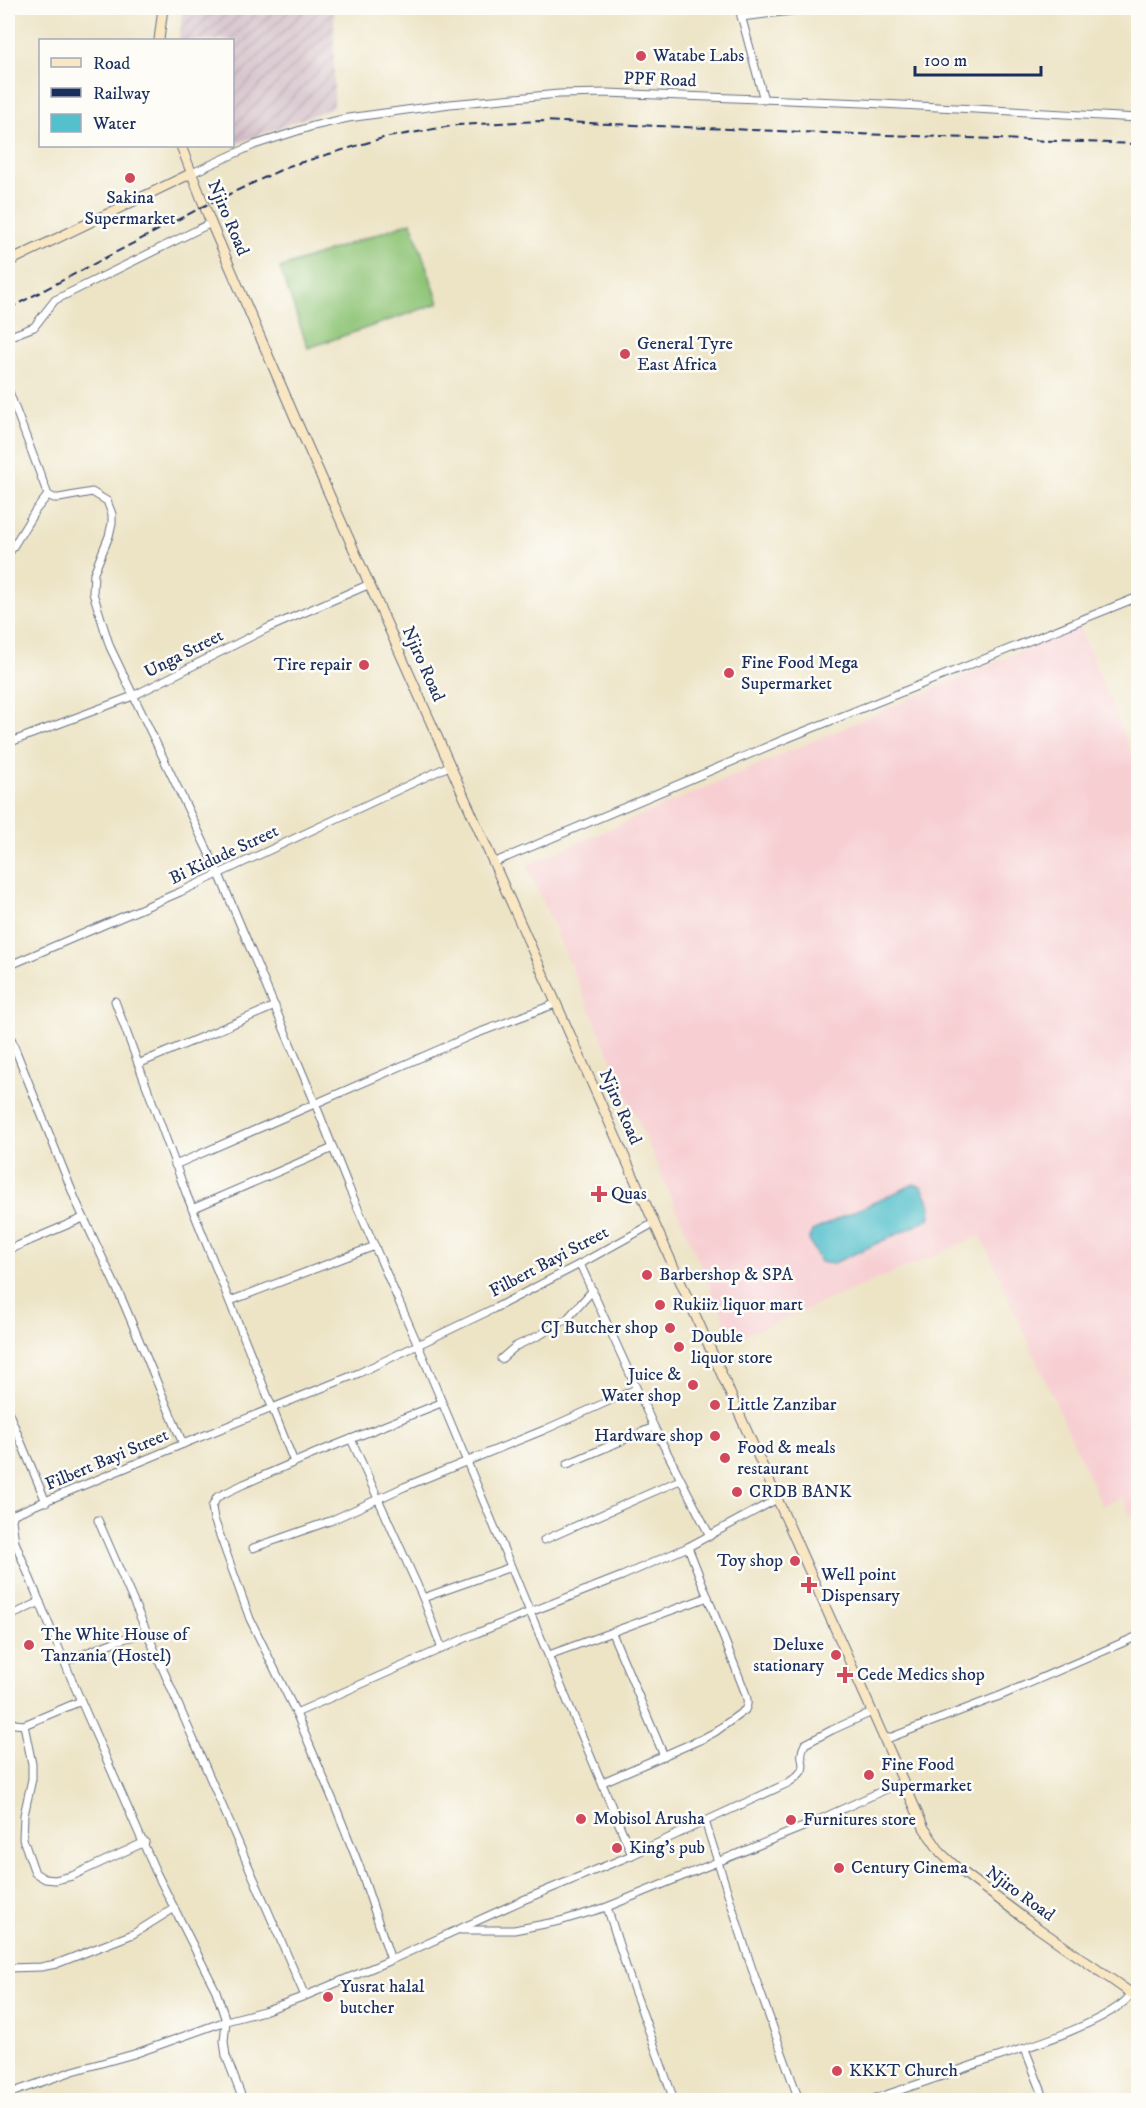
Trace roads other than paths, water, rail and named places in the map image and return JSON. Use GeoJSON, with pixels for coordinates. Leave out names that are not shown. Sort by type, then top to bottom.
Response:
{"type":"FeatureCollection","features":[{"type":"Feature","properties":{"kind":"street"},"geometry":{"type":"LineString","coordinates":[[159,39],[163,8]]}},
{"type":"Feature","properties":{"kind":"street"},"geometry":{"type":"LineString","coordinates":[[739,8],[764,100]]}},
{"type":"Feature","properties":{"kind":"street"},"geometry":{"type":"LineString","coordinates":[[741,17],[817,8]]}},
{"type":"Feature","properties":{"kind":"street","name":"PPF Road"},"geometry":{"type":"LineString","coordinates":[[192,173],[254,146],[348,118],[485,100],[559,94],[683,95],[924,105],[1138,118]]}},
{"type":"Feature","properties":{"kind":"street","name":"Njiro Road"},"geometry":{"type":"LineString","coordinates":[[181,147],[211,223],[449,766],[924,1828],[946,1858],[1032,1924],[1135,1996]]}},
{"type":"Feature","properties":{"kind":"street"},"geometry":{"type":"LineString","coordinates":[[8,262],[192,173]]}},
{"type":"Feature","properties":{"kind":"street"},"geometry":{"type":"LineString","coordinates":[[8,337],[34,327],[55,300],[211,223]]}},
{"type":"Feature","properties":{"kind":"street"},"geometry":{"type":"LineString","coordinates":[[8,389],[48,495],[59,498],[92,492],[107,501],[110,508],[112,523],[94,573],[93,598],[110,647],[219,874],[632,1855]]}},
{"type":"Feature","properties":{"kind":"street"},"geometry":{"type":"LineString","coordinates":[[8,555],[35,511],[48,495]]}},
{"type":"Feature","properties":{"kind":"street","name":"Unga Street"},"geometry":{"type":"LineString","coordinates":[[8,744],[133,696],[268,628],[370,584]]}},
{"type":"Feature","properties":{"kind":"street"},"geometry":{"type":"LineString","coordinates":[[493,863],[783,740],[1138,597]]}},
{"type":"Feature","properties":{"kind":"street","name":"Bi Kidude Street"},"geometry":{"type":"LineString","coordinates":[[8,966],[219,874],[449,766]]}},
{"type":"Feature","properties":{"kind":"street"},"geometry":{"type":"LineString","coordinates":[[115,1001],[192,1209],[294,1462]]}},
{"type":"Feature","properties":{"kind":"street"},"geometry":{"type":"LineString","coordinates":[[175,1164],[460,1040],[555,1004]]}},
{"type":"Feature","properties":{"kind":"street"},"geometry":{"type":"LineString","coordinates":[[138,1064],[275,1006]]}},
{"type":"Feature","properties":{"kind":"street"},"geometry":{"type":"LineString","coordinates":[[8,1031],[83,1218],[132,1322],[183,1444]]}},
{"type":"Feature","properties":{"kind":"street"},"geometry":{"type":"LineString","coordinates":[[192,1209],[333,1148]]}},
{"type":"Feature","properties":{"kind":"street"},"geometry":{"type":"LineString","coordinates":[[8,1250],[83,1218]]}},
{"type":"Feature","properties":{"kind":"street","name":"Filbert Bayi Street"},"geometry":{"type":"LineString","coordinates":[[243,2100],[226,2056],[224,2041],[226,2021],[223,2007],[209,1975],[173,1909],[81,1701],[15,1542],[11,1513],[46,1502],[329,1386],[418,1345],[580,1264],[654,1223]]}},
{"type":"Feature","properties":{"kind":"street"},"geometry":{"type":"LineString","coordinates":[[230,1302],[375,1246]]}},
{"type":"Feature","properties":{"kind":"street"},"geometry":{"type":"LineString","coordinates":[[580,1264],[654,1427],[710,1536]]}},
{"type":"Feature","properties":{"kind":"street"},"geometry":{"type":"LineString","coordinates":[[501,1359],[516,1346],[567,1319],[593,1290]]}},
{"type":"Feature","properties":{"kind":"street"},"geometry":{"type":"LineString","coordinates":[[253,1548],[330,1521],[636,1389]]}},
{"type":"Feature","properties":{"kind":"street"},"geometry":{"type":"LineString","coordinates":[[392,1960],[360,1868],[296,1713],[250,1619],[216,1526],[212,1507],[213,1502],[223,1494],[294,1462],[441,1403]]}},
{"type":"Feature","properties":{"kind":"street"},"geometry":{"type":"LineString","coordinates":[[8,1411],[46,1502]]}},
{"type":"Feature","properties":{"kind":"street"},"geometry":{"type":"LineString","coordinates":[[567,1464],[654,1427]]}},
{"type":"Feature","properties":{"kind":"street"},"geometry":{"type":"LineString","coordinates":[[351,1439],[423,1598],[442,1649]]}},
{"type":"Feature","properties":{"kind":"street"},"geometry":{"type":"LineString","coordinates":[[544,1540],[680,1480]]}},
{"type":"Feature","properties":{"kind":"street"},"geometry":{"type":"LineString","coordinates":[[296,1713],[442,1649],[687,1547],[777,1499]]}},
{"type":"Feature","properties":{"kind":"street"},"geometry":{"type":"LineString","coordinates":[[98,1520],[305,1996]]}},
{"type":"Feature","properties":{"kind":"street"},"geometry":{"type":"LineString","coordinates":[[603,1782],[715,1732],[746,1710],[748,1703],[687,1547]]}},
{"type":"Feature","properties":{"kind":"street"},"geometry":{"type":"LineString","coordinates":[[423,1598],[511,1567]]}},
{"type":"Feature","properties":{"kind":"street"},"geometry":{"type":"LineString","coordinates":[[549,1655],[708,1597]]}},
{"type":"Feature","properties":{"kind":"street"},"geometry":{"type":"LineString","coordinates":[[8,1617],[40,1602]]}},
{"type":"Feature","properties":{"kind":"street"},"geometry":{"type":"LineString","coordinates":[[612,1632],[664,1756]]}},
{"type":"Feature","properties":{"kind":"street"},"geometry":{"type":"LineString","coordinates":[[66,1661],[119,1640],[146,1633]]}},
{"type":"Feature","properties":{"kind":"street"},"geometry":{"type":"LineString","coordinates":[[884,1740],[1002,1695],[1138,1636]]}},
{"type":"Feature","properties":{"kind":"street"},"geometry":{"type":"LineString","coordinates":[[8,1720],[24,1725],[81,1701]]}},
{"type":"Feature","properties":{"kind":"street"},"geometry":{"type":"LineString","coordinates":[[8,2094],[305,1996],[632,1855],[795,1778],[803,1770],[802,1753],[805,1744],[872,1712]]}},
{"type":"Feature","properties":{"kind":"street"},"geometry":{"type":"LineString","coordinates":[[24,1725],[32,1764],[32,1779],[24,1815],[23,1839],[35,1873],[45,1879],[55,1880],[72,1876],[145,1842]]}},
{"type":"Feature","properties":{"kind":"street"},"geometry":{"type":"LineString","coordinates":[[458,1930],[514,1930],[560,1921],[607,1906],[803,1827],[904,1781]]}},
{"type":"Feature","properties":{"kind":"street"},"geometry":{"type":"LineString","coordinates":[[705,1821],[799,2100]]}},
{"type":"Feature","properties":{"kind":"street"},"geometry":{"type":"LineString","coordinates":[[607,1906],[629,1976],[674,2100]]}},
{"type":"Feature","properties":{"kind":"street"},"geometry":{"type":"LineString","coordinates":[[8,1968],[56,1964],[133,1934],[173,1909]]}},
{"type":"Feature","properties":{"kind":"street"},"geometry":{"type":"LineString","coordinates":[[870,2100],[1025,2049],[1087,2024],[1135,1996]]}},
{"type":"Feature","properties":{"kind":"street"},"geometry":{"type":"LineString","coordinates":[[1025,2049],[1045,2100]]}},
{"type":"Feature","properties":{"kind":"water"},"geometry":{"type":"Polygon","coordinates":[[[914,1184],[922,1187],[928,1199],[931,1211],[928,1220],[832,1264],[820,1262],[809,1240],[812,1231],[914,1184]]]}},
{"type":"Feature","properties":{"kind":"railway"},"geometry":{"type":"LineString","coordinates":[[8,309],[204,206],[289,166],[383,138],[457,125],[540,121],[1138,144]]}},
{"type":"Feature","properties":{"kind":"place","name":"Watabe Labs"},"geometry":{"type":"Point","coordinates":[641,56]}},
{"type":"Feature","properties":{"kind":"place","name":"Sakina Supermarket"},"geometry":{"type":"Point","coordinates":[130,178]}},
{"type":"Feature","properties":{"kind":"place","name":"General Tyre East Africa"},"geometry":{"type":"Point","coordinates":[625,354]}},
{"type":"Feature","properties":{"kind":"place","name":"Tire repair"},"geometry":{"type":"Point","coordinates":[364,665]}},
{"type":"Feature","properties":{"kind":"place","name":"Fine Food Mega Supermarket"},"geometry":{"type":"Point","coordinates":[729,673]}},
{"type":"Feature","properties":{"kind":"place","name":"Quas"},"geometry":{"type":"Point","coordinates":[599,1194]}},
{"type":"Feature","properties":{"kind":"place","name":"Barbershop & SPA"},"geometry":{"type":"Point","coordinates":[647,1275]}},
{"type":"Feature","properties":{"kind":"place","name":"Rukiiz liquor mart"},"geometry":{"type":"Point","coordinates":[660,1305]}},
{"type":"Feature","properties":{"kind":"place","name":"CJ Butcher shop"},"geometry":{"type":"Point","coordinates":[670,1328]}},
{"type":"Feature","properties":{"kind":"place","name":"Double liquor store"},"geometry":{"type":"Point","coordinates":[679,1347]}},
{"type":"Feature","properties":{"kind":"place","name":"Juice & Water shop"},"geometry":{"type":"Point","coordinates":[693,1385]}},
{"type":"Feature","properties":{"kind":"place","name":"Little Zanzibar"},"geometry":{"type":"Point","coordinates":[715,1405]}},
{"type":"Feature","properties":{"kind":"place","name":"Hardware shop"},"geometry":{"type":"Point","coordinates":[715,1436]}},
{"type":"Feature","properties":{"kind":"place","name":"Food & meals restaurant"},"geometry":{"type":"Point","coordinates":[725,1458]}},
{"type":"Feature","properties":{"kind":"place","name":"CRDB BANK"},"geometry":{"type":"Point","coordinates":[737,1492]}},
{"type":"Feature","properties":{"kind":"place","name":"Toy shop"},"geometry":{"type":"Point","coordinates":[795,1561]}},
{"type":"Feature","properties":{"kind":"place","name":"Well point Dispensary"},"geometry":{"type":"Point","coordinates":[809,1585]}},
{"type":"Feature","properties":{"kind":"place","name":"The White House of Tanzania (Hostel)"},"geometry":{"type":"Point","coordinates":[29,1645]}},
{"type":"Feature","properties":{"kind":"place","name":"Deluxe stationary"},"geometry":{"type":"Point","coordinates":[836,1655]}},
{"type":"Feature","properties":{"kind":"place","name":"Cede Medics shop"},"geometry":{"type":"Point","coordinates":[845,1675]}},
{"type":"Feature","properties":{"kind":"place","name":"Fine Food Supermarket"},"geometry":{"type":"Point","coordinates":[869,1775]}},
{"type":"Feature","properties":{"kind":"place","name":"Mobisol Arusha"},"geometry":{"type":"Point","coordinates":[581,1819]}},
{"type":"Feature","properties":{"kind":"place","name":"Furnitures store"},"geometry":{"type":"Point","coordinates":[791,1820]}},
{"type":"Feature","properties":{"kind":"place","name":"King's pub"},"geometry":{"type":"Point","coordinates":[617,1848]}},
{"type":"Feature","properties":{"kind":"place","name":"Century Cinema"},"geometry":{"type":"Point","coordinates":[839,1868]}},
{"type":"Feature","properties":{"kind":"place","name":"Yusrat halal butcher"},"geometry":{"type":"Point","coordinates":[328,1997]}},
{"type":"Feature","properties":{"kind":"place","name":"KKKT Church"},"geometry":{"type":"Point","coordinates":[837,2071]}}]}
